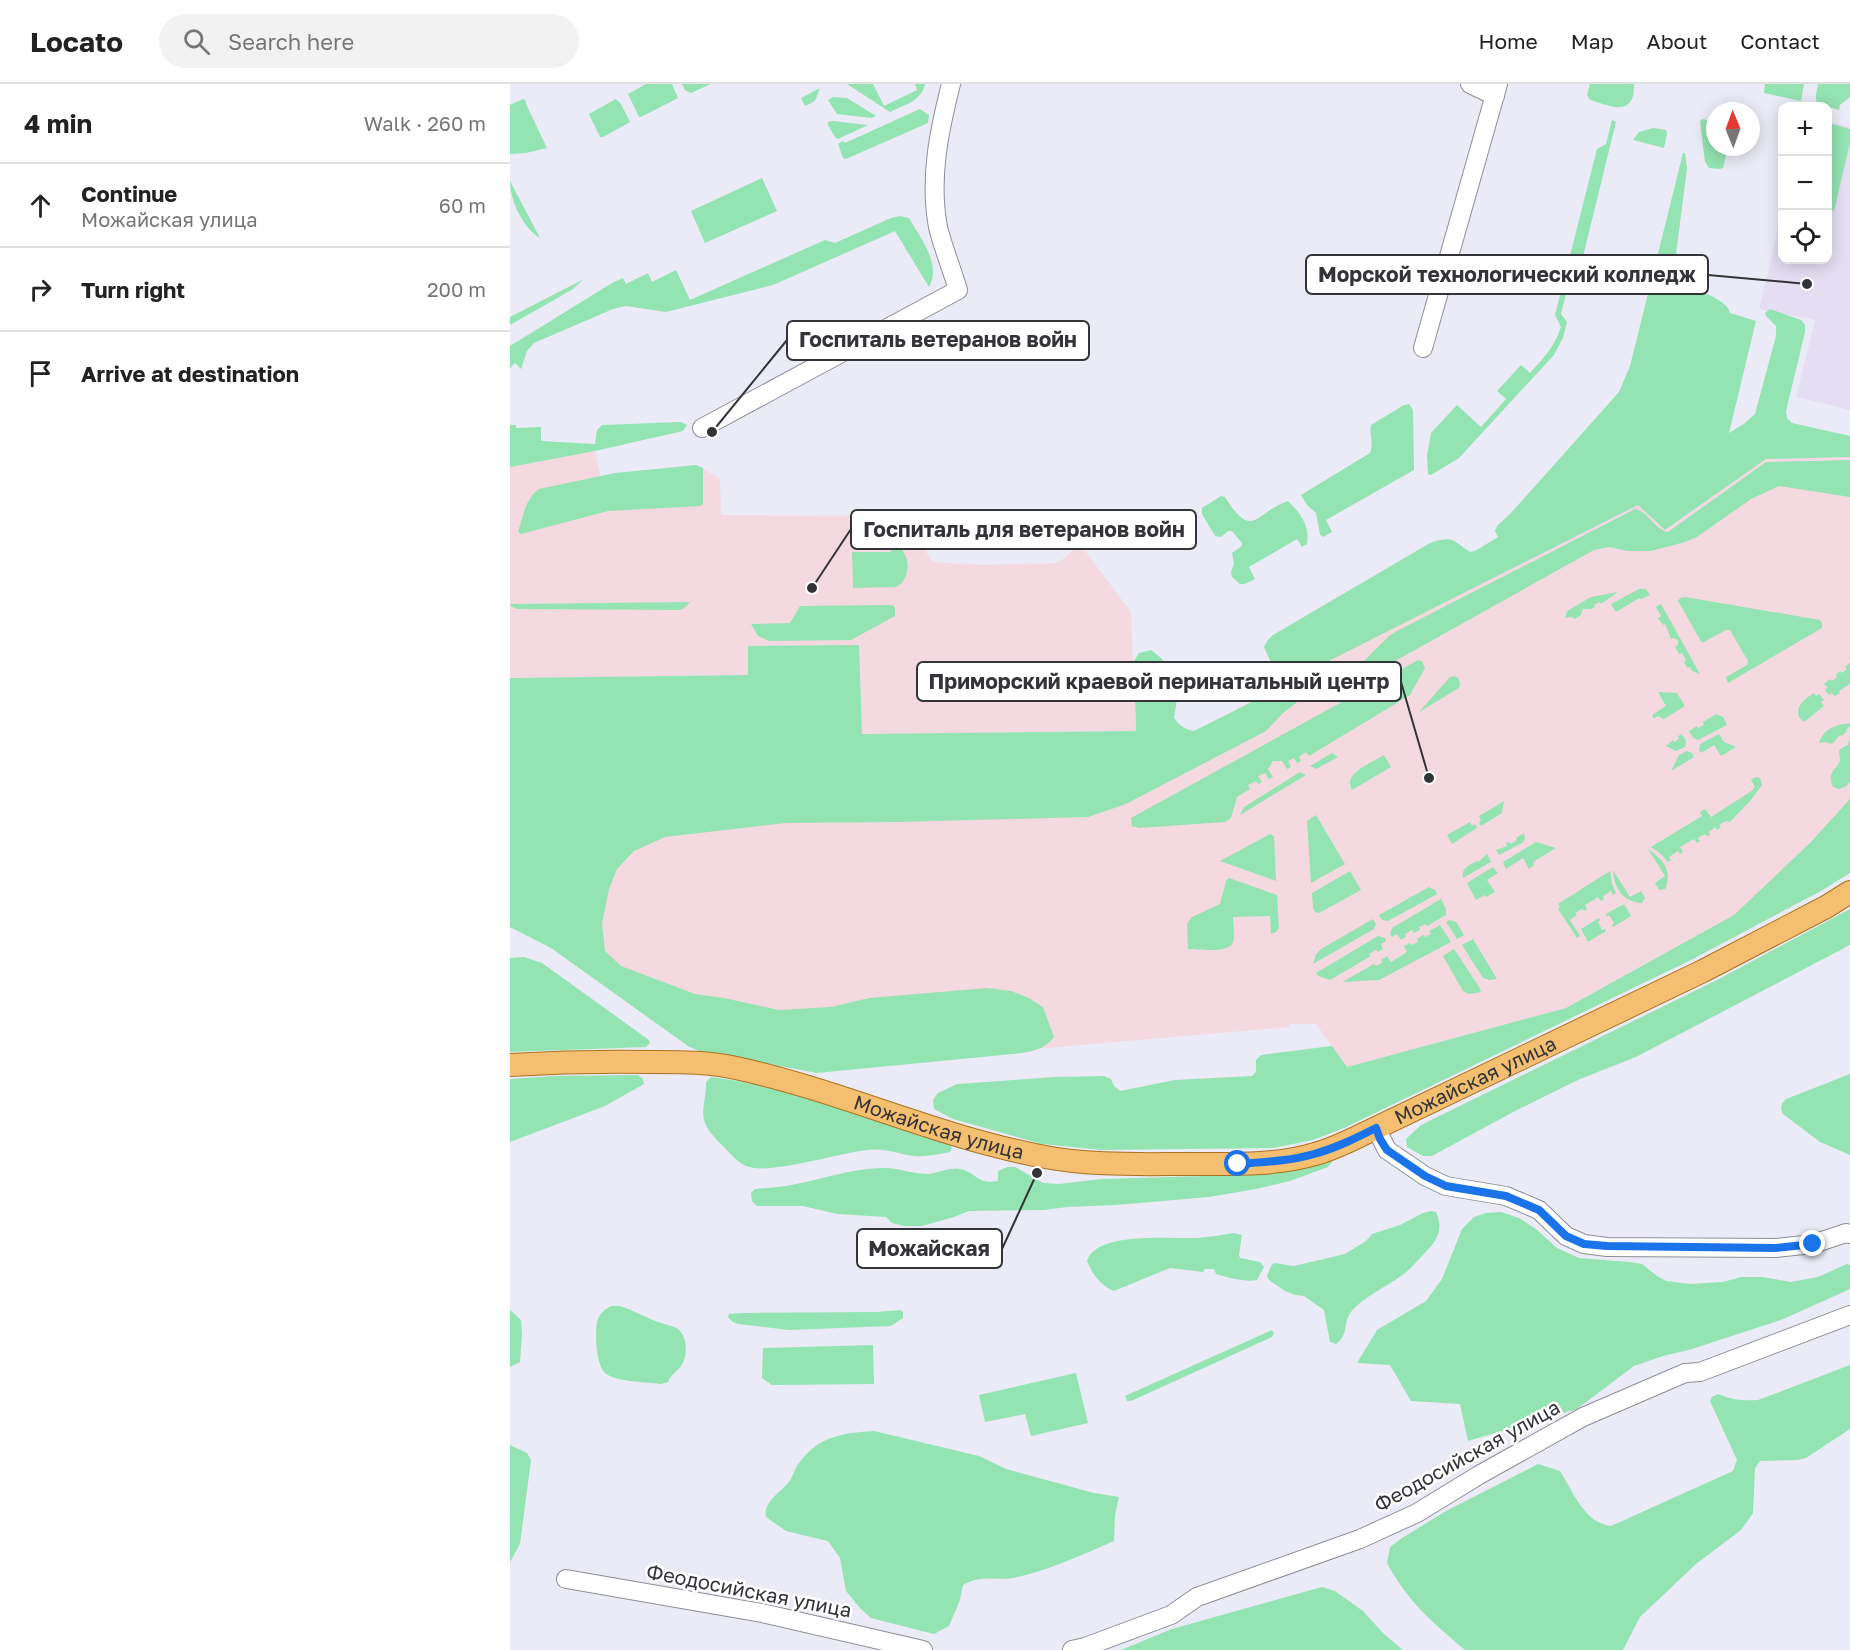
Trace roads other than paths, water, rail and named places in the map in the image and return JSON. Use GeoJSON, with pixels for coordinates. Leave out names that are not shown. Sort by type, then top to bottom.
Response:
{"type":"FeatureCollection","features":[{"type":"Feature","properties":{"kind":"main road","name":"Можайская улица"},"geometry":{"type":"LineString","coordinates":[[510,1065],[628,1061],[693,1062],[734,1067],[808,1086],[976,1141],[1041,1156],[1105,1163],[1238,1164],[1275,1161],[1316,1154],[1349,1142],[1703,971],[1826,907],[1850,892]]}},
{"type":"Feature","properties":{"kind":"street"},"geometry":{"type":"LineString","coordinates":[[702,428],[958,290],[939,230],[934,187],[935,164],[951,84]]}},
{"type":"Feature","properties":{"kind":"street"},"geometry":{"type":"LineString","coordinates":[[1423,348],[1496,90],[1470,84]]}},
{"type":"Feature","properties":{"kind":"street"},"geometry":{"type":"LineString","coordinates":[[1376,1128],[1387,1150],[1425,1176],[1446,1186],[1506,1196],[1539,1210],[1566,1236],[1584,1244],[1776,1248],[1813,1244],[1846,1233],[1850,1234]]}},
{"type":"Feature","properties":{"kind":"street","name":"Феодосийская улица"},"geometry":{"type":"LineString","coordinates":[[1072,1650],[1171,1615],[1197,1597],[1369,1535],[1417,1513],[1479,1475],[1583,1417],[1685,1374],[1700,1372],[1850,1315]]}},
{"type":"Feature","properties":{"kind":"street","name":"Феодосийская улица"},"geometry":{"type":"LineString","coordinates":[[566,1579],[762,1613],[923,1650]]}},
{"type":"Feature","properties":{"kind":"place","name":"Морской технологический колледж"},"geometry":{"type":"Point","coordinates":[1807,284]}},
{"type":"Feature","properties":{"kind":"place","name":"Госпиталь ветеранов войн"},"geometry":{"type":"Point","coordinates":[712,432]}},
{"type":"Feature","properties":{"kind":"place","name":"Госпиталь для ветеранов войн"},"geometry":{"type":"Point","coordinates":[812,588]}},
{"type":"Feature","properties":{"kind":"place","name":"Приморский краевой перинатальный центр"},"geometry":{"type":"Point","coordinates":[1429,778]}},
{"type":"Feature","properties":{"kind":"place","name":"Можайская"},"geometry":{"type":"Point","coordinates":[1037,1173]}}]}
